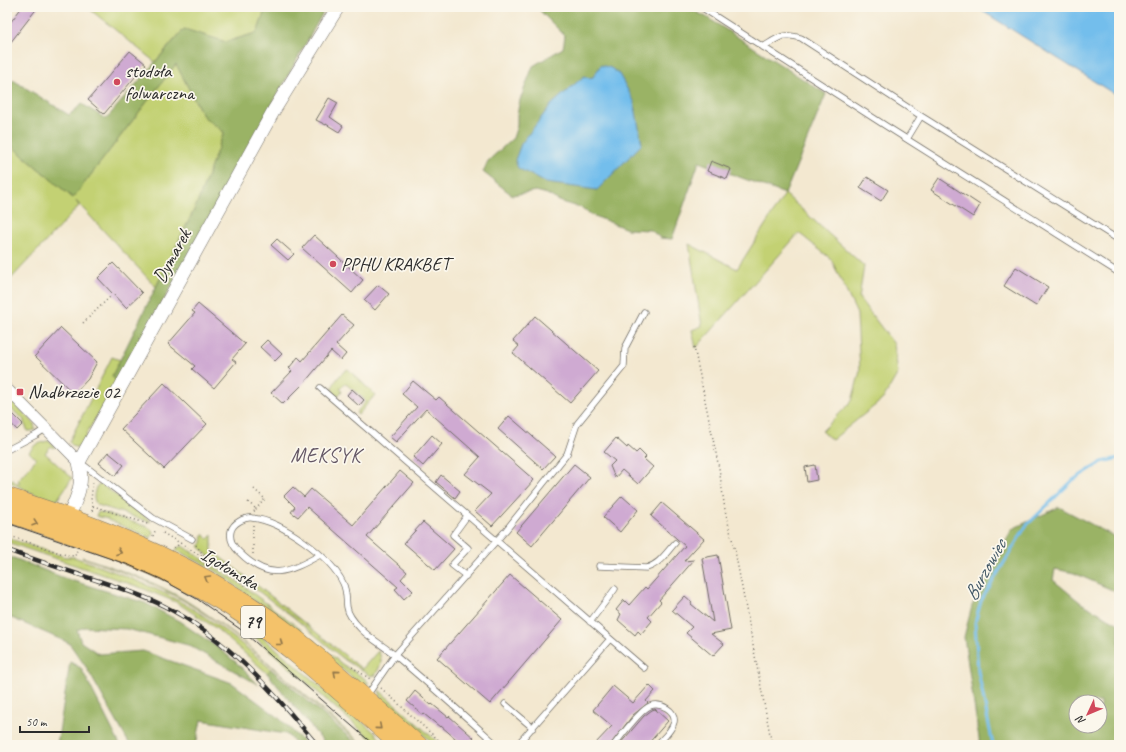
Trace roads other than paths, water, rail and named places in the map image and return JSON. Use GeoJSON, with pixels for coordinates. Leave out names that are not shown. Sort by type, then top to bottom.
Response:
{"type":"FeatureCollection","features":[{"type":"Feature","properties":{"kind":"main road","name":"Igołomska"},"geometry":{"type":"LineString","coordinates":[[8,494],[65,525],[161,570],[225,604],[267,632],[300,658],[399,745]]}},
{"type":"Feature","properties":{"kind":"main road","name":"Igołomska"},"geometry":{"type":"LineString","coordinates":[[7,513],[113,533],[155,551],[198,573],[231,593],[285,630],[419,745]]}},
{"type":"Feature","properties":{"kind":"street","name":"Dymarek"},"geometry":{"type":"LineString","coordinates":[[79,462],[274,110],[338,7]]}},
{"type":"Feature","properties":{"kind":"street"},"geometry":{"type":"LineString","coordinates":[[7,389],[79,462],[82,480],[78,495],[65,525]]}},
{"type":"Feature","properties":{"kind":"lane"},"geometry":{"type":"LineString","coordinates":[[701,7],[1119,273]]}},
{"type":"Feature","properties":{"kind":"lane"},"geometry":{"type":"LineString","coordinates":[[763,47],[783,36],[791,34],[801,38],[921,116],[1119,240]]}},
{"type":"Feature","properties":{"kind":"lane"},"geometry":{"type":"LineString","coordinates":[[907,139],[921,116]]}},
{"type":"Feature","properties":{"kind":"lane"},"geometry":{"type":"LineString","coordinates":[[366,698],[395,656],[497,541],[567,454],[576,424],[624,366],[625,348],[644,312]]}},
{"type":"Feature","properties":{"kind":"lane"},"geometry":{"type":"LineString","coordinates":[[320,388],[644,668]]}},
{"type":"Feature","properties":{"kind":"lane"},"geometry":{"type":"LineString","coordinates":[[7,450],[46,429]]}},
{"type":"Feature","properties":{"kind":"lane"},"geometry":{"type":"LineString","coordinates":[[79,462],[153,518],[192,539]]}},
{"type":"Feature","properties":{"kind":"lane"},"geometry":{"type":"LineString","coordinates":[[466,576],[452,566],[468,548],[453,535],[467,516]]}},
{"type":"Feature","properties":{"kind":"lane"},"geometry":{"type":"LineString","coordinates":[[320,555],[298,567],[284,571],[272,572],[253,564],[235,547],[230,539],[231,529],[239,521],[252,518],[266,521],[286,529],[304,540],[320,555],[334,569],[343,583],[347,596],[347,608],[352,620],[497,745]]}},
{"type":"Feature","properties":{"kind":"lane"},"geometry":{"type":"LineString","coordinates":[[599,566],[646,568],[653,566],[658,563],[675,544]]}},
{"type":"Feature","properties":{"kind":"lane"},"geometry":{"type":"LineString","coordinates":[[590,622],[615,589]]}},
{"type":"Feature","properties":{"kind":"lane"},"geometry":{"type":"LineString","coordinates":[[517,745],[610,639]]}},
{"type":"Feature","properties":{"kind":"lane"},"geometry":{"type":"LineString","coordinates":[[505,704],[533,728]]}},
{"type":"Feature","properties":{"kind":"lane"},"geometry":{"type":"LineString","coordinates":[[614,745],[645,709],[656,704],[668,708],[673,715],[674,722],[657,745]]}},
{"type":"Feature","properties":{"kind":"lane"},"geometry":{"type":"LineString","coordinates":[[483,745],[489,738]]}},
{"type":"Feature","properties":{"kind":"water"},"geometry":{"type":"Polygon","coordinates":[[[976,7],[1119,7],[1119,97],[976,7]]]}},
{"type":"Feature","properties":{"kind":"water"},"geometry":{"type":"Polygon","coordinates":[[[601,65],[611,68],[619,74],[634,101],[642,144],[597,190],[546,183],[518,168],[515,160],[521,144],[551,105],[584,76],[589,78],[593,77],[601,65]]]}},
{"type":"Feature","properties":{"kind":"waterway","name":"Burzowiec"},"geometry":{"type":"LineString","coordinates":[[993,745],[978,671],[975,623],[981,601],[1026,526],[1073,480],[1102,462],[1119,458]]}},
{"type":"Feature","properties":{"kind":"tram line"},"geometry":{"type":"LineString","coordinates":[[7,523],[129,565],[161,579],[197,599],[240,629],[374,745]]}},
{"type":"Feature","properties":{"kind":"railway"},"geometry":{"type":"LineString","coordinates":[[7,550],[149,599],[187,619],[208,633],[248,667],[284,705],[317,745]]}},
{"type":"Feature","properties":{"kind":"place","name":"stodoła folwarczna"},"geometry":{"type":"Point","coordinates":[117,82]}},
{"type":"Feature","properties":{"kind":"place","name":"PPHU KRAKBET"},"geometry":{"type":"Point","coordinates":[333,264]}},
{"type":"Feature","properties":{"kind":"place","name":"Nadbrzezie 02"},"geometry":{"type":"Point","coordinates":[20,392]}},
{"type":"Feature","properties":{"kind":"district","name":"MEKSYK"},"geometry":{"type":"Point","coordinates":[326,455]}}]}
